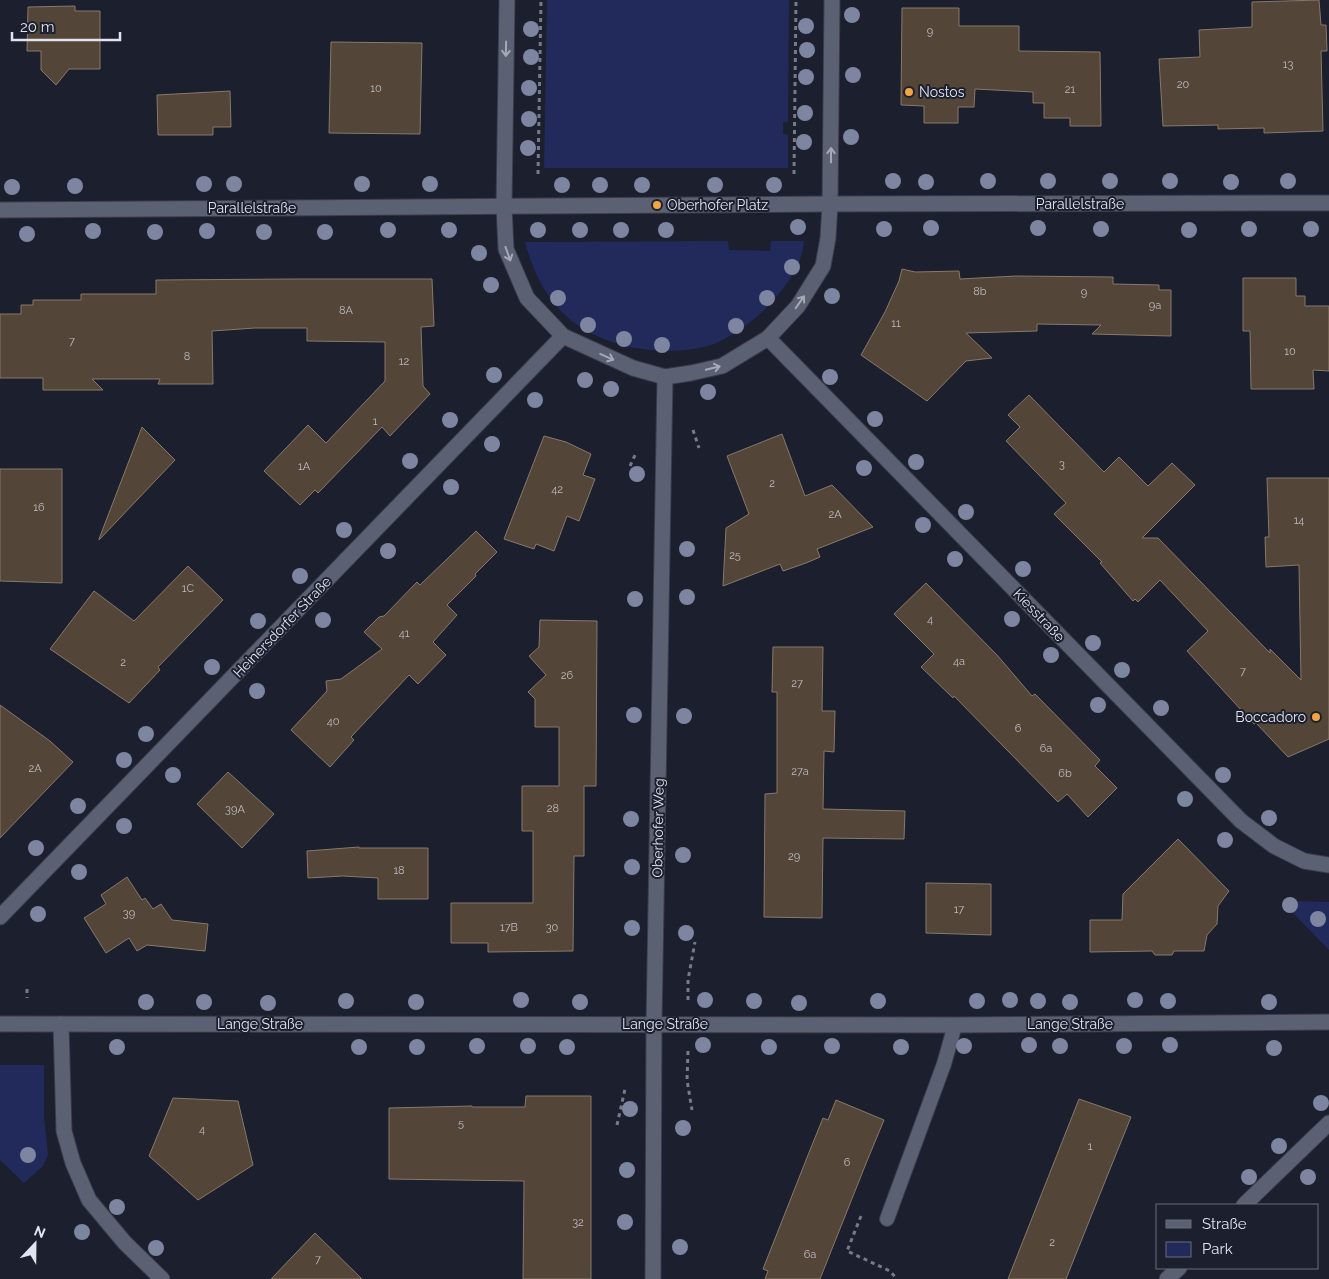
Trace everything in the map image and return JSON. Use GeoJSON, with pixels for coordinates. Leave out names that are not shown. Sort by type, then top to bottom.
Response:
{"type":"FeatureCollection","features":[{"type":"Feature","properties":{"kind":"street"},"geometry":{"type":"LineString","coordinates":[[507,0],[504,206],[506,250],[527,298],[563,336],[633,368],[665,377],[722,366],[768,338],[798,306],[822,266],[828,238],[830,204],[832,0]]}},
{"type":"Feature","properties":{"kind":"street","name":"Parallelstraße"},"geometry":{"type":"LineString","coordinates":[[830,204],[1329,203]]}},
{"type":"Feature","properties":{"kind":"street"},"geometry":{"type":"LineString","coordinates":[[504,206],[830,204]]}},
{"type":"Feature","properties":{"kind":"street","name":"Parallelstraße"},"geometry":{"type":"LineString","coordinates":[[0,210],[504,206]]}},
{"type":"Feature","properties":{"kind":"street","name":"Heinersdorfer Straße"},"geometry":{"type":"LineString","coordinates":[[0,917],[563,336]]}},
{"type":"Feature","properties":{"kind":"street","name":"Kiesstraße"},"geometry":{"type":"LineString","coordinates":[[768,338],[1241,822],[1274,846],[1304,861],[1329,865]]}},
{"type":"Feature","properties":{"kind":"street","name":"Oberhofer Weg"},"geometry":{"type":"LineString","coordinates":[[653,1279],[654,1024],[665,377]]}},
{"type":"Feature","properties":{"kind":"street","name":"Lange Straße"},"geometry":{"type":"LineString","coordinates":[[0,1024],[955,1025],[1329,1022]]}},
{"type":"Feature","properties":{"kind":"street"},"geometry":{"type":"LineString","coordinates":[[61,1024],[64,1130],[73,1163],[89,1200],[125,1243],[162,1279]]}},
{"type":"Feature","properties":{"kind":"street"},"geometry":{"type":"LineString","coordinates":[[1245,1204],[1329,1123]]}},
{"type":"Feature","properties":{"kind":"street"},"geometry":{"type":"LineString","coordinates":[[1167,1279],[1178,1269]]}},
{"type":"Feature","properties":{"kind":"lane"},"geometry":{"type":"LineString","coordinates":[[886,1219],[944,1064],[955,1025]]}},
{"type":"Feature","properties":{"kind":"path"},"geometry":{"type":"LineString","coordinates":[[538,174],[541,0]]}},
{"type":"Feature","properties":{"kind":"path"},"geometry":{"type":"LineString","coordinates":[[794,174],[796,0]]}},
{"type":"Feature","properties":{"kind":"path"},"geometry":{"type":"LineString","coordinates":[[693,432],[700,448]]}},
{"type":"Feature","properties":{"kind":"path"},"geometry":{"type":"LineString","coordinates":[[688,980],[695,942]]}},
{"type":"Feature","properties":{"kind":"path"},"geometry":{"type":"LineString","coordinates":[[687,1080],[692,1110]]}},
{"type":"Feature","properties":{"kind":"path"},"geometry":{"type":"LineString","coordinates":[[617,1125],[624,1095]]}},
{"type":"Feature","properties":{"kind":"green space"},"geometry":{"type":"Polygon","coordinates":[[[547,0],[789,0],[788,122],[783,122],[783,134],[788,135],[788,168],[544,168],[547,0]]]}},
{"type":"Feature","properties":{"kind":"green space"},"geometry":{"type":"Polygon","coordinates":[[[728,241],[729,250],[770,251],[771,241],[804,241],[801,257],[789,281],[773,301],[751,322],[732,335],[713,344],[686,350],[666,351],[626,346],[589,332],[573,322],[559,309],[542,285],[534,269],[525,242],[728,241]]]}},
{"type":"Feature","properties":{"kind":"green space"},"geometry":{"type":"Polygon","coordinates":[[[1294,901],[1329,902],[1329,950],[1290,910],[1294,901]]]}},
{"type":"Feature","properties":{"kind":"green space"},"geometry":{"type":"Polygon","coordinates":[[[0,1065],[44,1065],[44,1116],[48,1155],[43,1166],[24,1183],[0,1160],[0,1065]]]}},
{"type":"Feature","properties":{"kind":"building"},"geometry":{"type":"Polygon","coordinates":[[[1319,0],[1321,25],[1326,25],[1327,51],[1321,51],[1323,131],[1264,133],[1264,128],[1218,129],[1218,125],[1163,126],[1159,59],[1200,57],[1199,30],[1252,27],[1252,2],[1319,0]]]}},
{"type":"Feature","properties":{"kind":"building"},"geometry":{"type":"Polygon","coordinates":[[[75,6],[75,11],[100,11],[100,69],[69,69],[56,85],[41,70],[41,51],[27,51],[28,7],[75,6]]]}},
{"type":"Feature","properties":{"kind":"building"},"geometry":{"type":"Polygon","coordinates":[[[902,8],[959,8],[959,26],[1019,26],[1019,51],[1100,52],[1101,126],[1070,126],[1070,118],[1044,118],[1044,103],[1033,103],[1033,92],[975,89],[974,107],[958,107],[958,123],[924,123],[924,106],[901,105],[902,8]]]}},
{"type":"Feature","properties":{"kind":"building"},"geometry":{"type":"Polygon","coordinates":[[[331,42],[422,43],[420,134],[329,133],[331,42]]]}},
{"type":"Feature","properties":{"kind":"building"},"geometry":{"type":"Polygon","coordinates":[[[230,91],[231,127],[213,127],[213,135],[158,135],[157,95],[230,91]]]}},
{"type":"Feature","properties":{"kind":"building"},"geometry":{"type":"Polygon","coordinates":[[[902,269],[915,272],[959,271],[960,279],[1016,276],[1113,277],[1113,284],[1159,285],[1159,290],[1171,290],[1171,336],[1092,334],[1101,325],[1037,324],[1037,331],[966,333],[992,358],[966,361],[927,401],[861,355],[885,312],[899,281],[902,269]]]}},
{"type":"Feature","properties":{"kind":"building"},"geometry":{"type":"Polygon","coordinates":[[[1243,278],[1296,278],[1296,296],[1305,296],[1305,306],[1329,306],[1329,371],[1313,370],[1314,389],[1251,389],[1250,331],[1243,331],[1243,278]]]}},
{"type":"Feature","properties":{"kind":"building"},"geometry":{"type":"Polygon","coordinates":[[[432,279],[434,326],[421,327],[423,386],[430,394],[390,436],[382,427],[318,493],[315,490],[300,505],[264,471],[308,425],[326,443],[385,381],[385,342],[307,341],[307,328],[255,328],[212,331],[213,384],[158,384],[160,379],[92,379],[103,390],[43,390],[43,378],[0,378],[0,314],[21,314],[21,305],[33,305],[33,300],[81,300],[81,294],[156,294],[156,280],[432,279]]]}},
{"type":"Feature","properties":{"kind":"building"},"geometry":{"type":"Polygon","coordinates":[[[1029,395],[1104,472],[1119,457],[1148,486],[1172,463],[1195,485],[1142,538],[1158,538],[1270,653],[1270,649],[1301,680],[1299,565],[1266,567],[1265,537],[1269,537],[1267,478],[1329,478],[1329,739],[1288,757],[1256,723],[1254,724],[1187,651],[1208,631],[1160,580],[1138,602],[1135,599],[1133,601],[1100,563],[1102,562],[1054,514],[1066,503],[1006,441],[1020,427],[1008,415],[1029,395]]]}},
{"type":"Feature","properties":{"kind":"building"},"geometry":{"type":"Polygon","coordinates":[[[142,427],[175,460],[99,540],[99,539],[142,427]]]}},
{"type":"Feature","properties":{"kind":"building"},"geometry":{"type":"Polygon","coordinates":[[[782,434],[805,496],[832,485],[873,527],[817,549],[820,557],[806,563],[783,571],[780,564],[723,586],[726,528],[749,514],[727,456],[782,434]]]}},
{"type":"Feature","properties":{"kind":"building"},"geometry":{"type":"Polygon","coordinates":[[[544,436],[566,442],[591,454],[583,475],[595,479],[579,521],[567,516],[554,551],[536,544],[534,549],[504,539],[544,436]]]}},
{"type":"Feature","properties":{"kind":"building"},"geometry":{"type":"Polygon","coordinates":[[[0,469],[62,469],[62,583],[0,581],[0,469]]]}},
{"type":"Feature","properties":{"kind":"building"},"geometry":{"type":"Polygon","coordinates":[[[476,531],[497,552],[447,605],[457,615],[433,642],[446,655],[418,684],[409,675],[351,737],[354,740],[330,767],[291,730],[327,691],[326,681],[341,679],[382,649],[364,632],[379,617],[384,616],[417,582],[420,585],[476,531]]]}},
{"type":"Feature","properties":{"kind":"building"},"geometry":{"type":"Polygon","coordinates":[[[188,566],[223,600],[158,667],[160,670],[129,703],[50,649],[94,591],[134,621],[188,566]]]}},
{"type":"Feature","properties":{"kind":"building"},"geometry":{"type":"Polygon","coordinates":[[[926,583],[997,655],[1032,696],[1035,694],[1100,760],[1095,766],[1117,788],[1088,817],[1067,794],[1058,802],[954,696],[953,698],[921,667],[934,654],[894,614],[926,583]]]}},
{"type":"Feature","properties":{"kind":"building"},"geometry":{"type":"Polygon","coordinates":[[[540,620],[597,621],[596,786],[584,786],[584,856],[574,856],[573,951],[488,952],[488,943],[451,943],[451,903],[533,903],[533,831],[522,831],[522,786],[559,786],[559,727],[535,727],[535,699],[528,692],[546,675],[529,656],[539,647],[540,620]]]}},
{"type":"Feature","properties":{"kind":"building"},"geometry":{"type":"Polygon","coordinates":[[[773,647],[823,647],[822,711],[835,711],[834,752],[824,751],[823,809],[905,811],[904,839],[823,838],[822,918],[764,917],[765,794],[777,793],[777,692],[772,692],[773,647]]]}},
{"type":"Feature","properties":{"kind":"building"},"geometry":{"type":"Polygon","coordinates":[[[0,705],[50,741],[73,762],[0,838],[0,705]]]}},
{"type":"Feature","properties":{"kind":"building"},"geometry":{"type":"Polygon","coordinates":[[[228,772],[274,814],[242,848],[197,804],[228,772]]]}},
{"type":"Feature","properties":{"kind":"building"},"geometry":{"type":"Polygon","coordinates":[[[1178,839],[1229,891],[1218,906],[1217,924],[1207,935],[1204,951],[1174,951],[1172,955],[1155,955],[1152,951],[1090,952],[1090,920],[1122,920],[1123,894],[1178,839]]]}},
{"type":"Feature","properties":{"kind":"building"},"geometry":{"type":"Polygon","coordinates":[[[359,847],[428,848],[428,899],[378,899],[378,878],[343,876],[308,878],[307,851],[359,847]]]}},
{"type":"Feature","properties":{"kind":"building"},"geometry":{"type":"Polygon","coordinates":[[[127,877],[142,900],[145,898],[153,909],[161,904],[172,920],[208,924],[205,951],[147,945],[137,951],[129,938],[106,953],[84,918],[106,904],[101,895],[127,877]]]}},
{"type":"Feature","properties":{"kind":"building"},"geometry":{"type":"Polygon","coordinates":[[[926,883],[991,884],[991,935],[926,933],[926,883]]]}},
{"type":"Feature","properties":{"kind":"building"},"geometry":{"type":"Polygon","coordinates":[[[526,1096],[591,1096],[591,1279],[523,1279],[524,1181],[389,1179],[389,1108],[525,1107],[526,1096]]]}},
{"type":"Feature","properties":{"kind":"building"},"geometry":{"type":"Polygon","coordinates":[[[173,1098],[238,1101],[253,1165],[198,1200],[149,1156],[173,1098]]]}},
{"type":"Feature","properties":{"kind":"building"},"geometry":{"type":"Polygon","coordinates":[[[1079,1099],[1131,1117],[1066,1279],[1008,1279],[1079,1099]]]}},
{"type":"Feature","properties":{"kind":"building"},"geometry":{"type":"Polygon","coordinates":[[[836,1100],[884,1120],[820,1279],[765,1279],[768,1271],[763,1269],[810,1150],[823,1118],[828,1120],[836,1100]]]}},
{"type":"Feature","properties":{"kind":"building"},"geometry":{"type":"Polygon","coordinates":[[[315,1233],[362,1279],[271,1279],[315,1233]]]}},
{"type":"Feature","properties":{"kind":"place","name":"Nostos"},"geometry":{"type":"Point","coordinates":[909,92]}},
{"type":"Feature","properties":{"kind":"place","name":"Oberhofer Platz"},"geometry":{"type":"Point","coordinates":[657,205]}},
{"type":"Feature","properties":{"kind":"place","name":"Boccadoro"},"geometry":{"type":"Point","coordinates":[1316,717]}}]}
